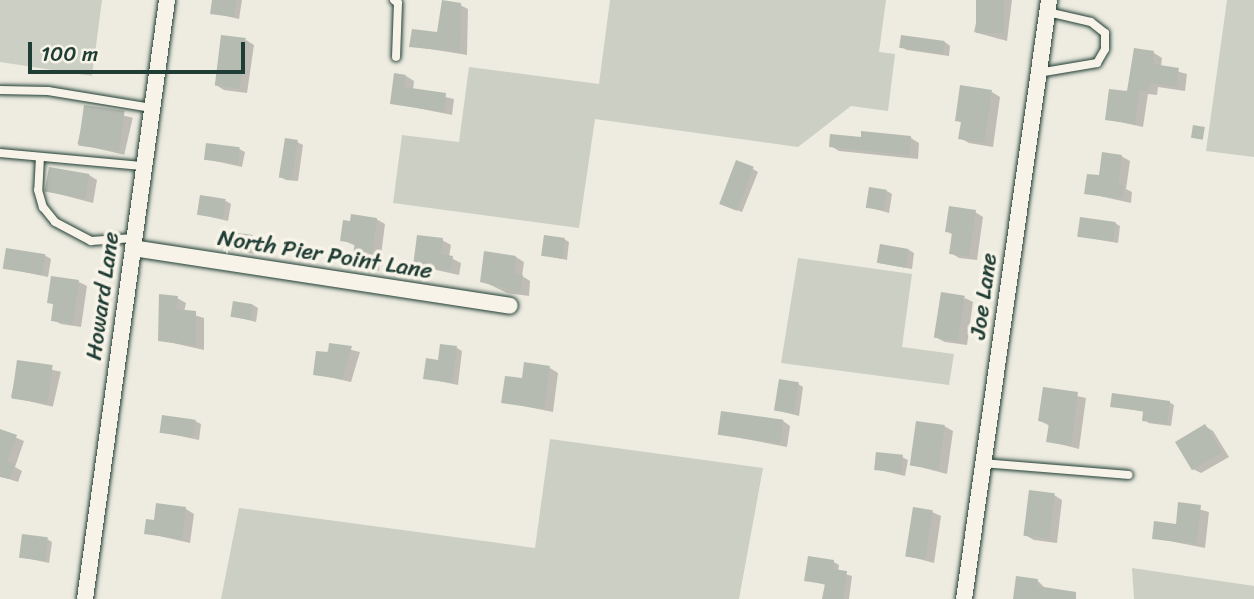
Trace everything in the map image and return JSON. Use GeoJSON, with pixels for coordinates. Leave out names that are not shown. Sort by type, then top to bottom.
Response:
{"type":"FeatureCollection","features":[{"type":"Feature","properties":{"kind":"street","name":"Howard Lane"},"geometry":{"type":"LineString","coordinates":[[85,599],[167,0]]}},
{"type":"Feature","properties":{"kind":"street","name":"Joe Lane"},"geometry":{"type":"LineString","coordinates":[[964,599],[1048,6]]}},
{"type":"Feature","properties":{"kind":"street","name":"North Pier Point Lane"},"geometry":{"type":"LineString","coordinates":[[134,243],[510,306]]}},
{"type":"Feature","properties":{"kind":"lane"},"geometry":{"type":"LineString","coordinates":[[394,0],[398,4],[396,57]]}},
{"type":"Feature","properties":{"kind":"lane"},"geometry":{"type":"LineString","coordinates":[[1038,73],[1097,63],[1105,49],[1105,33],[1091,22],[1048,6]]}},
{"type":"Feature","properties":{"kind":"lane"},"geometry":{"type":"LineString","coordinates":[[0,90],[48,91],[152,108]]}},
{"type":"Feature","properties":{"kind":"lane"},"geometry":{"type":"LineString","coordinates":[[0,153],[144,166]]}},
{"type":"Feature","properties":{"kind":"lane"},"geometry":{"type":"LineString","coordinates":[[40,158],[38,190],[43,207],[55,222],[91,241],[134,243]]}},
{"type":"Feature","properties":{"kind":"lane"},"geometry":{"type":"LineString","coordinates":[[983,463],[1129,475]]}},
{"type":"Feature","properties":{"kind":"shaded area"},"geometry":{"type":"Polygon","coordinates":[[[0,0],[102,0],[92,76],[0,62],[0,0]]]}},
{"type":"Feature","properties":{"kind":"shaded area"},"geometry":{"type":"Polygon","coordinates":[[[610,0],[886,0],[879,52],[895,54],[888,111],[851,106],[798,147],[595,119],[579,228],[393,203],[402,135],[459,142],[469,67],[599,84],[610,0]]]}},
{"type":"Feature","properties":{"kind":"shaded area"},"geometry":{"type":"Polygon","coordinates":[[[1227,0],[1254,0],[1254,157],[1206,151],[1227,0]]]}},
{"type":"Feature","properties":{"kind":"shaded area"},"geometry":{"type":"Polygon","coordinates":[[[798,258],[912,274],[902,347],[954,354],[949,385],[781,363],[798,258]]]}},
{"type":"Feature","properties":{"kind":"shaded area"},"geometry":{"type":"Polygon","coordinates":[[[550,439],[763,468],[739,599],[221,599],[239,508],[535,548],[550,439]]]}},
{"type":"Feature","properties":{"kind":"shaded area"},"geometry":{"type":"Polygon","coordinates":[[[1132,568],[1254,586],[1254,599],[1134,599],[1132,568]]]}},
{"type":"Feature","properties":{"kind":"building"},"geometry":{"type":"Polygon","coordinates":[[[212,0],[236,0],[234,17],[210,14],[212,0]]]}},
{"type":"Feature","properties":{"kind":"building"},"geometry":{"type":"Polygon","coordinates":[[[442,0],[461,3],[460,52],[409,47],[412,29],[437,32],[442,0]]]}},
{"type":"Feature","properties":{"kind":"building"},"geometry":{"type":"Polygon","coordinates":[[[976,0],[1004,0],[1004,33],[976,33],[976,0]]]}},
{"type":"Feature","properties":{"kind":"building"},"geometry":{"type":"Polygon","coordinates":[[[221,35],[246,38],[240,89],[215,86],[221,35]]]}},
{"type":"Feature","properties":{"kind":"building"},"geometry":{"type":"Polygon","coordinates":[[[901,35],[945,41],[943,54],[899,48],[901,35]]]}},
{"type":"Feature","properties":{"kind":"building"},"geometry":{"type":"Polygon","coordinates":[[[1134,48],[1154,51],[1153,64],[1179,68],[1176,87],[1150,83],[1148,91],[1139,90],[1135,124],[1105,120],[1109,89],[1127,91],[1134,48]]]}},
{"type":"Feature","properties":{"kind":"building"},"geometry":{"type":"Polygon","coordinates":[[[394,73],[406,75],[404,87],[446,93],[444,112],[390,104],[394,73]]]}},
{"type":"Feature","properties":{"kind":"building"},"geometry":{"type":"Polygon","coordinates":[[[960,85],[992,90],[984,143],[958,139],[961,122],[955,121],[960,85]]]}},
{"type":"Feature","properties":{"kind":"building"},"geometry":{"type":"Polygon","coordinates":[[[84,105],[125,111],[119,151],[78,146],[84,105]]]}},
{"type":"Feature","properties":{"kind":"building"},"geometry":{"type":"Polygon","coordinates":[[[1193,125],[1205,127],[1203,140],[1191,138],[1193,125]]]}},
{"type":"Feature","properties":{"kind":"building"},"geometry":{"type":"Polygon","coordinates":[[[861,131],[911,136],[909,155],[829,147],[830,134],[861,137],[861,131]]]}},
{"type":"Feature","properties":{"kind":"building"},"geometry":{"type":"Polygon","coordinates":[[[285,138],[298,140],[292,180],[279,178],[285,138]]]}},
{"type":"Feature","properties":{"kind":"building"},"geometry":{"type":"Polygon","coordinates":[[[206,143],[240,147],[238,164],[204,160],[206,143]]]}},
{"type":"Feature","properties":{"kind":"building"},"geometry":{"type":"Polygon","coordinates":[[[1102,152],[1122,155],[1118,185],[1124,186],[1122,199],[1084,194],[1087,174],[1099,175],[1102,152]]]}},
{"type":"Feature","properties":{"kind":"building"},"geometry":{"type":"Polygon","coordinates":[[[736,160],[754,167],[737,211],[719,204],[736,160]]]}},
{"type":"Feature","properties":{"kind":"building"},"geometry":{"type":"Polygon","coordinates":[[[49,167],[89,174],[85,199],[45,192],[49,167]]]}},
{"type":"Feature","properties":{"kind":"building"},"geometry":{"type":"Polygon","coordinates":[[[869,187],[887,190],[883,211],[866,208],[869,187]]]}},
{"type":"Feature","properties":{"kind":"building"},"geometry":{"type":"Polygon","coordinates":[[[200,195],[226,199],[223,219],[197,215],[200,195]]]}},
{"type":"Feature","properties":{"kind":"building"},"geometry":{"type":"Polygon","coordinates":[[[949,206],[976,210],[969,256],[949,254],[952,233],[945,232],[949,206]]]}},
{"type":"Feature","properties":{"kind":"building"},"geometry":{"type":"Polygon","coordinates":[[[351,214],[377,218],[370,267],[351,265],[355,243],[340,241],[343,220],[350,221],[351,214]]]}},
{"type":"Feature","properties":{"kind":"building"},"geometry":{"type":"Polygon","coordinates":[[[1080,217],[1116,222],[1113,242],[1077,237],[1080,217]]]}},
{"type":"Feature","properties":{"kind":"building"},"geometry":{"type":"Polygon","coordinates":[[[225,231],[253,235],[250,252],[223,248],[225,231]]]}},
{"type":"Feature","properties":{"kind":"building"},"geometry":{"type":"Polygon","coordinates":[[[417,235],[443,238],[441,254],[453,256],[451,271],[413,266],[417,235]]]}},
{"type":"Feature","properties":{"kind":"building"},"geometry":{"type":"Polygon","coordinates":[[[544,235],[565,238],[562,259],[541,256],[544,235]]]}},
{"type":"Feature","properties":{"kind":"building"},"geometry":{"type":"Polygon","coordinates":[[[880,244],[909,249],[905,268],[877,263],[880,244]]]}},
{"type":"Feature","properties":{"kind":"building"},"geometry":{"type":"Polygon","coordinates":[[[6,248],[46,254],[42,275],[3,269],[6,248]]]}},
{"type":"Feature","properties":{"kind":"building"},"geometry":{"type":"Polygon","coordinates":[[[484,251],[516,256],[514,273],[523,275],[520,292],[480,282],[484,251]]]}},
{"type":"Feature","properties":{"kind":"building"},"geometry":{"type":"Polygon","coordinates":[[[51,276],[79,280],[73,324],[51,321],[53,304],[47,303],[51,276]]]}},
{"type":"Feature","properties":{"kind":"building"},"geometry":{"type":"Polygon","coordinates":[[[941,292],[965,296],[958,341],[934,337],[941,292]]]}},
{"type":"Feature","properties":{"kind":"building"},"geometry":{"type":"Polygon","coordinates":[[[159,294],[178,296],[176,309],[196,311],[196,346],[158,341],[159,294]]]}},
{"type":"Feature","properties":{"kind":"building"},"geometry":{"type":"Polygon","coordinates":[[[233,301],[253,304],[250,320],[230,317],[233,301]]]}},
{"type":"Feature","properties":{"kind":"building"},"geometry":{"type":"Polygon","coordinates":[[[329,343],[352,346],[342,379],[313,375],[316,351],[328,352],[329,343]]]}},
{"type":"Feature","properties":{"kind":"building"},"geometry":{"type":"Polygon","coordinates":[[[440,344],[457,346],[452,383],[423,379],[426,358],[438,360],[440,344]]]}},
{"type":"Feature","properties":{"kind":"building"},"geometry":{"type":"Polygon","coordinates":[[[17,360],[53,365],[47,404],[12,399],[17,360]]]}},
{"type":"Feature","properties":{"kind":"building"},"geometry":{"type":"Polygon","coordinates":[[[524,362],[550,366],[544,409],[501,403],[505,376],[522,378],[524,362]]]}},
{"type":"Feature","properties":{"kind":"building"},"geometry":{"type":"Polygon","coordinates":[[[779,379],[799,382],[794,414],[774,411],[779,379]]]}},
{"type":"Feature","properties":{"kind":"building"},"geometry":{"type":"Polygon","coordinates":[[[1043,387],[1078,392],[1071,446],[1046,442],[1049,423],[1038,421],[1043,387]]]}},
{"type":"Feature","properties":{"kind":"building"},"geometry":{"type":"Polygon","coordinates":[[[1112,393],[1170,401],[1167,424],[1142,421],[1143,411],[1110,407],[1112,393]]]}},
{"type":"Feature","properties":{"kind":"building"},"geometry":{"type":"Polygon","coordinates":[[[721,411],[783,420],[780,444],[718,435],[721,411]]]}},
{"type":"Feature","properties":{"kind":"building"},"geometry":{"type":"Polygon","coordinates":[[[162,415],[196,420],[193,438],[159,433],[162,415]]]}},
{"type":"Feature","properties":{"kind":"building"},"geometry":{"type":"Polygon","coordinates":[[[916,421],[945,425],[938,470],[910,466],[916,421]]]}},
{"type":"Feature","properties":{"kind":"building"},"geometry":{"type":"Polygon","coordinates":[[[1205,424],[1222,452],[1192,470],[1175,442],[1205,424]]]}},
{"type":"Feature","properties":{"kind":"building"},"geometry":{"type":"Polygon","coordinates":[[[0,429],[17,435],[7,462],[15,464],[9,479],[0,477],[0,429]]]}},
{"type":"Feature","properties":{"kind":"building"},"geometry":{"type":"Polygon","coordinates":[[[876,452],[903,455],[901,473],[874,470],[876,452]]]}},
{"type":"Feature","properties":{"kind":"building"},"geometry":{"type":"Polygon","coordinates":[[[1029,490],[1055,493],[1049,539],[1023,536],[1029,490]]]}},
{"type":"Feature","properties":{"kind":"building"},"geometry":{"type":"Polygon","coordinates":[[[1178,502],[1201,505],[1196,544],[1152,539],[1154,521],[1176,524],[1178,502]]]}},
{"type":"Feature","properties":{"kind":"building"},"geometry":{"type":"Polygon","coordinates":[[[156,503],[186,507],[182,539],[144,534],[146,519],[154,520],[156,503]]]}},
{"type":"Feature","properties":{"kind":"building"},"geometry":{"type":"Polygon","coordinates":[[[913,507],[933,510],[925,560],[905,556],[913,507]]]}},
{"type":"Feature","properties":{"kind":"building"},"geometry":{"type":"Polygon","coordinates":[[[22,534],[48,537],[45,561],[19,558],[22,534]]]}},
{"type":"Feature","properties":{"kind":"building"},"geometry":{"type":"Polygon","coordinates":[[[808,556],[834,560],[833,569],[847,571],[843,599],[822,599],[825,584],[804,581],[808,556]]]}},
{"type":"Feature","properties":{"kind":"building"},"geometry":{"type":"Polygon","coordinates":[[[1016,576],[1038,579],[1037,586],[1076,592],[1076,599],[1013,599],[1016,576]]]}}]}
